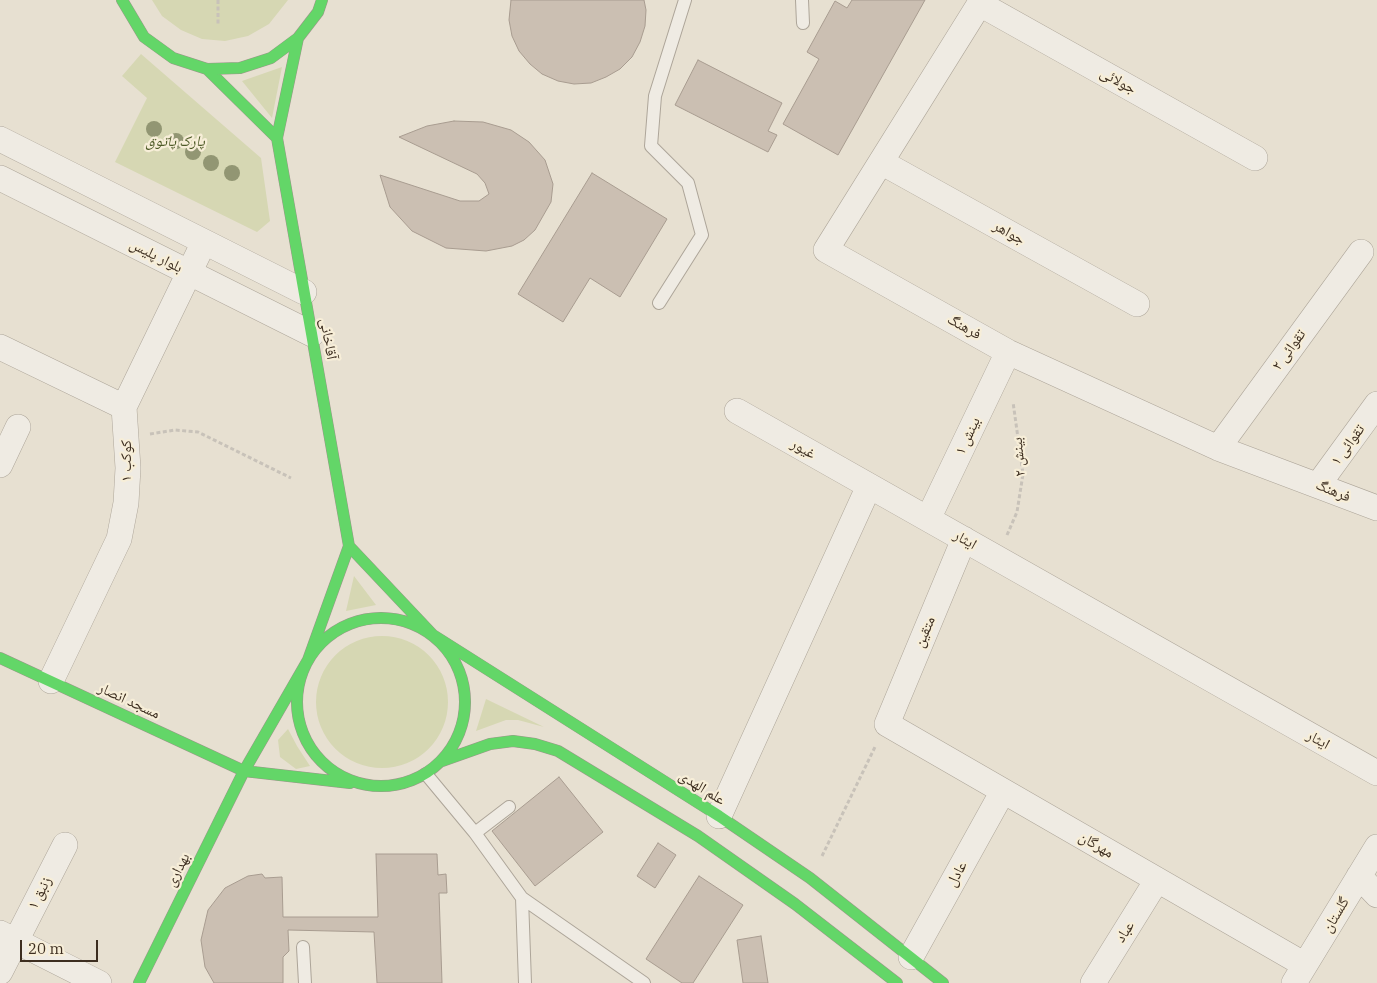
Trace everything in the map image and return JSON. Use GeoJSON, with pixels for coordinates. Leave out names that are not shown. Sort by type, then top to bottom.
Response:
{"type":"FeatureCollection","features":[{"type":"Feature","properties":{"kind":"street"},"geometry":{"type":"LineString","coordinates":[[112,0],[123,3],[144,37],[173,58],[207,68],[240,68],[271,58],[298,38],[327,2]]}},
{"type":"Feature","properties":{"kind":"street","name":"جولائی"},"geometry":{"type":"LineString","coordinates":[[981,2],[1255,158]]}},
{"type":"Feature","properties":{"kind":"street","name":"فرهنگ"},"geometry":{"type":"LineString","coordinates":[[981,2],[826,250],[1008,352],[1218,448],[1377,508]]}},
{"type":"Feature","properties":{"kind":"street"},"geometry":{"type":"LineString","coordinates":[[277,138],[298,38]]}},
{"type":"Feature","properties":{"kind":"street"},"geometry":{"type":"LineString","coordinates":[[207,68],[277,138]]}},
{"type":"Feature","properties":{"kind":"street","name":"آقاخانی"},"geometry":{"type":"LineString","coordinates":[[277,138],[349,546]]}},
{"type":"Feature","properties":{"kind":"street"},"geometry":{"type":"LineString","coordinates":[[0,139],[304,292]]}},
{"type":"Feature","properties":{"kind":"street","name":"جواهر"},"geometry":{"type":"LineString","coordinates":[[881,162],[1137,304]]}},
{"type":"Feature","properties":{"kind":"street","name":"بلوار پلیس"},"geometry":{"type":"LineString","coordinates":[[0,178],[312,334]]}},
{"type":"Feature","properties":{"kind":"street"},"geometry":{"type":"LineString","coordinates":[[0,346],[124,408],[204,242]]}},
{"type":"Feature","properties":{"kind":"street","name":"تقوائی ۲"},"geometry":{"type":"LineString","coordinates":[[1218,448],[1361,252]]}},
{"type":"Feature","properties":{"kind":"street","name":"بینش ۱"},"geometry":{"type":"LineString","coordinates":[[928,519],[1008,352]]}},
{"type":"Feature","properties":{"kind":"street","name":"تقوائی ۱"},"geometry":{"type":"LineString","coordinates":[[1318,485],[1377,404]]}},
{"type":"Feature","properties":{"kind":"street","name":"کوکب ۱"},"geometry":{"type":"LineString","coordinates":[[51,682],[119,539],[126,503],[127,437],[124,408]]}},
{"type":"Feature","properties":{"kind":"street","name":"غیور"},"geometry":{"type":"LineString","coordinates":[[737,411],[869,486]]}},
{"type":"Feature","properties":{"kind":"street"},"geometry":{"type":"LineString","coordinates":[[0,466],[18,427]]}},
{"type":"Feature","properties":{"kind":"street"},"geometry":{"type":"LineString","coordinates":[[719,816],[869,486]]}},
{"type":"Feature","properties":{"kind":"street","name":"ایثار"},"geometry":{"type":"LineString","coordinates":[[869,486],[1377,773]]}},
{"type":"Feature","properties":{"kind":"street","name":"متقین"},"geometry":{"type":"LineString","coordinates":[[887,724],[964,539]]}},
{"type":"Feature","properties":{"kind":"street"},"geometry":{"type":"LineString","coordinates":[[349,546],[433,635],[452,656],[464,682],[466,710],[458,737],[442,761],[426,774],[404,784],[380,787],[357,783],[334,772],[315,755],[303,733],[297,709],[299,683],[349,546]]}},
{"type":"Feature","properties":{"kind":"street"},"geometry":{"type":"LineString","coordinates":[[308,660],[327,638],[351,623],[379,617],[408,622],[433,635]]}},
{"type":"Feature","properties":{"kind":"street","name":"علم الهدی"},"geometry":{"type":"LineString","coordinates":[[433,635],[719,816],[810,878],[943,983]]}},
{"type":"Feature","properties":{"kind":"street","name":"مسجد انصار"},"geometry":{"type":"LineString","coordinates":[[0,658],[244,771],[357,783]]}},
{"type":"Feature","properties":{"kind":"street","name":"بهداری"},"geometry":{"type":"LineString","coordinates":[[138,983],[244,771],[308,660]]}},
{"type":"Feature","properties":{"kind":"street","name":"مهرگان"},"geometry":{"type":"LineString","coordinates":[[887,724],[1158,880],[1299,974]]}},
{"type":"Feature","properties":{"kind":"street"},"geometry":{"type":"LineString","coordinates":[[442,761],[490,744],[513,741],[535,744],[558,751],[698,836],[795,904],[897,983]]}},
{"type":"Feature","properties":{"kind":"street","name":"عادل"},"geometry":{"type":"LineString","coordinates":[[911,957],[1003,791]]}},
{"type":"Feature","properties":{"kind":"street","name":"زنبق ۱"},"geometry":{"type":"LineString","coordinates":[[0,972],[8,937],[65,845]]}},
{"type":"Feature","properties":{"kind":"street","name":"گلستان"},"geometry":{"type":"LineString","coordinates":[[1299,974],[1377,847]]}},
{"type":"Feature","properties":{"kind":"street"},"geometry":{"type":"LineString","coordinates":[[1359,876],[1377,895]]}},
{"type":"Feature","properties":{"kind":"street","name":"عباد"},"geometry":{"type":"LineString","coordinates":[[1092,983],[1158,880]]}},
{"type":"Feature","properties":{"kind":"street"},"geometry":{"type":"LineString","coordinates":[[8,937],[99,983]]}},
{"type":"Feature","properties":{"kind":"lane"},"geometry":{"type":"LineString","coordinates":[[659,303],[702,235],[688,183],[651,146],[654,96],[685,0]]}},
{"type":"Feature","properties":{"kind":"lane"},"geometry":{"type":"LineString","coordinates":[[802,0],[803,23]]}},
{"type":"Feature","properties":{"kind":"lane"},"geometry":{"type":"LineString","coordinates":[[426,774],[475,834],[522,898],[644,983]]}},
{"type":"Feature","properties":{"kind":"lane"},"geometry":{"type":"LineString","coordinates":[[475,834],[509,807]]}},
{"type":"Feature","properties":{"kind":"lane"},"geometry":{"type":"LineString","coordinates":[[522,898],[525,983]]}},
{"type":"Feature","properties":{"kind":"lane"},"geometry":{"type":"LineString","coordinates":[[303,947],[305,983]]}},
{"type":"Feature","properties":{"kind":"path"},"geometry":{"type":"LineString","coordinates":[[218,0],[218,26]]}},
{"type":"Feature","properties":{"kind":"path","name":"بینش ۲"},"geometry":{"type":"LineString","coordinates":[[997,558],[1017,512],[1023,474],[1013,398]]}},
{"type":"Feature","properties":{"kind":"path"},"geometry":{"type":"LineString","coordinates":[[127,437],[175,430],[198,432],[291,478]]}},
{"type":"Feature","properties":{"kind":"path"},"geometry":{"type":"LineString","coordinates":[[810,878],[887,724]]}},
{"type":"Feature","properties":{"kind":"green space"},"geometry":{"type":"Polygon","coordinates":[[[152,0],[288,0],[269,24],[248,36],[225,41],[202,39],[181,30],[162,16],[152,0]]]}},
{"type":"Feature","properties":{"kind":"green space","name":"پارک پاتوق"},"geometry":{"type":"Polygon","coordinates":[[[141,54],[261,158],[270,221],[257,232],[115,162],[147,98],[122,76],[141,54]]]}},
{"type":"Feature","properties":{"kind":"green space"},"geometry":{"type":"Polygon","coordinates":[[[282,67],[272,118],[242,81],[282,67]]]}},
{"type":"Feature","properties":{"kind":"green space"},"geometry":{"type":"Polygon","coordinates":[[[354,576],[376,605],[346,611],[354,576]]]}},
{"type":"Feature","properties":{"kind":"green space"},"geometry":{"type":"Polygon","coordinates":[[[382,636],[395,637],[407,641],[429,655],[443,677],[447,689],[447,715],[443,727],[429,749],[407,763],[395,767],[382,768],[369,767],[357,763],[335,749],[321,727],[317,715],[316,702],[317,689],[321,677],[335,655],[357,641],[369,637],[382,636]]]}},
{"type":"Feature","properties":{"kind":"green space"},"geometry":{"type":"Polygon","coordinates":[[[486,699],[544,727],[518,720],[506,720],[476,731],[486,699]]]}},
{"type":"Feature","properties":{"kind":"green space"},"geometry":{"type":"Polygon","coordinates":[[[288,729],[310,766],[296,769],[280,757],[278,740],[288,729]]]}},
{"type":"Feature","properties":{"kind":"building"},"geometry":{"type":"Polygon","coordinates":[[[511,0],[644,0],[646,10],[645,26],[640,42],[632,57],[620,69],[591,83],[574,84],[558,81],[542,74],[519,51],[512,36],[509,20],[511,0]]]}},
{"type":"Feature","properties":{"kind":"building"},"geometry":{"type":"Polygon","coordinates":[[[852,0],[925,0],[838,155],[783,124],[819,59],[807,52],[835,1],[847,8],[852,0]]]}},
{"type":"Feature","properties":{"kind":"building"},"geometry":{"type":"Polygon","coordinates":[[[698,60],[782,103],[768,131],[777,135],[768,152],[675,105],[698,60]]]}},
{"type":"Feature","properties":{"kind":"building"},"geometry":{"type":"Polygon","coordinates":[[[454,121],[483,122],[511,130],[529,142],[545,160],[553,184],[551,202],[535,230],[524,240],[512,246],[486,251],[446,248],[412,231],[390,207],[380,175],[460,201],[479,201],[489,194],[485,183],[477,174],[399,137],[427,126],[454,121]]]}},
{"type":"Feature","properties":{"kind":"building"},"geometry":{"type":"Polygon","coordinates":[[[592,173],[667,219],[620,297],[590,278],[563,322],[518,294],[592,173]]]}},
{"type":"Feature","properties":{"kind":"building"},"geometry":{"type":"Polygon","coordinates":[[[559,777],[603,832],[535,886],[492,831],[559,777]]]}},
{"type":"Feature","properties":{"kind":"building"},"geometry":{"type":"Polygon","coordinates":[[[658,843],[676,855],[655,888],[637,876],[658,843]]]}},
{"type":"Feature","properties":{"kind":"building"},"geometry":{"type":"Polygon","coordinates":[[[376,854],[437,854],[438,875],[446,874],[447,893],[439,893],[442,983],[377,983],[374,932],[288,930],[289,951],[283,957],[283,983],[214,983],[205,967],[201,940],[208,910],[225,888],[248,876],[262,874],[265,878],[282,877],[283,917],[378,917],[376,854]]]}},
{"type":"Feature","properties":{"kind":"building"},"geometry":{"type":"Polygon","coordinates":[[[699,876],[743,905],[693,983],[682,983],[646,959],[699,876]]]}},
{"type":"Feature","properties":{"kind":"building"},"geometry":{"type":"Polygon","coordinates":[[[761,936],[768,983],[743,983],[737,940],[761,936]]]}},
{"type":"Feature","properties":{"kind":"traffic: fast"},"geometry":{"type":"LineString","coordinates":[[122,0],[144,37],[173,58],[207,69],[240,68],[271,58],[298,38],[318,12],[322,0]]}},
{"type":"Feature","properties":{"kind":"traffic: fast"},"geometry":{"type":"LineString","coordinates":[[298,38],[277,138],[349,546]]}},
{"type":"Feature","properties":{"kind":"traffic: fast"},"geometry":{"type":"LineString","coordinates":[[207,69],[277,138]]}},
{"type":"Feature","properties":{"kind":"traffic: fast"},"geometry":{"type":"LineString","coordinates":[[349,546],[433,635],[719,816],[810,878],[943,983]]}},
{"type":"Feature","properties":{"kind":"traffic: fast"},"geometry":{"type":"LineString","coordinates":[[139,983],[244,771],[308,660],[349,546]]}},
{"type":"Feature","properties":{"kind":"traffic: fast"},"geometry":{"type":"LineString","coordinates":[[373,618],[389,618],[421,628],[446,649],[459,670],[465,702],[459,734],[451,749],[434,767],[413,780],[389,786],[373,786],[349,780],[334,772],[311,749],[303,734],[297,710],[297,694],[303,670],[311,655],[334,632],[349,624],[373,618]]}},
{"type":"Feature","properties":{"kind":"traffic: fast"},"geometry":{"type":"LineString","coordinates":[[0,658],[244,771],[350,783]]}},
{"type":"Feature","properties":{"kind":"traffic: fast"},"geometry":{"type":"LineString","coordinates":[[442,761],[490,744],[513,741],[535,744],[558,751],[698,836],[795,904],[897,983]]}}]}
